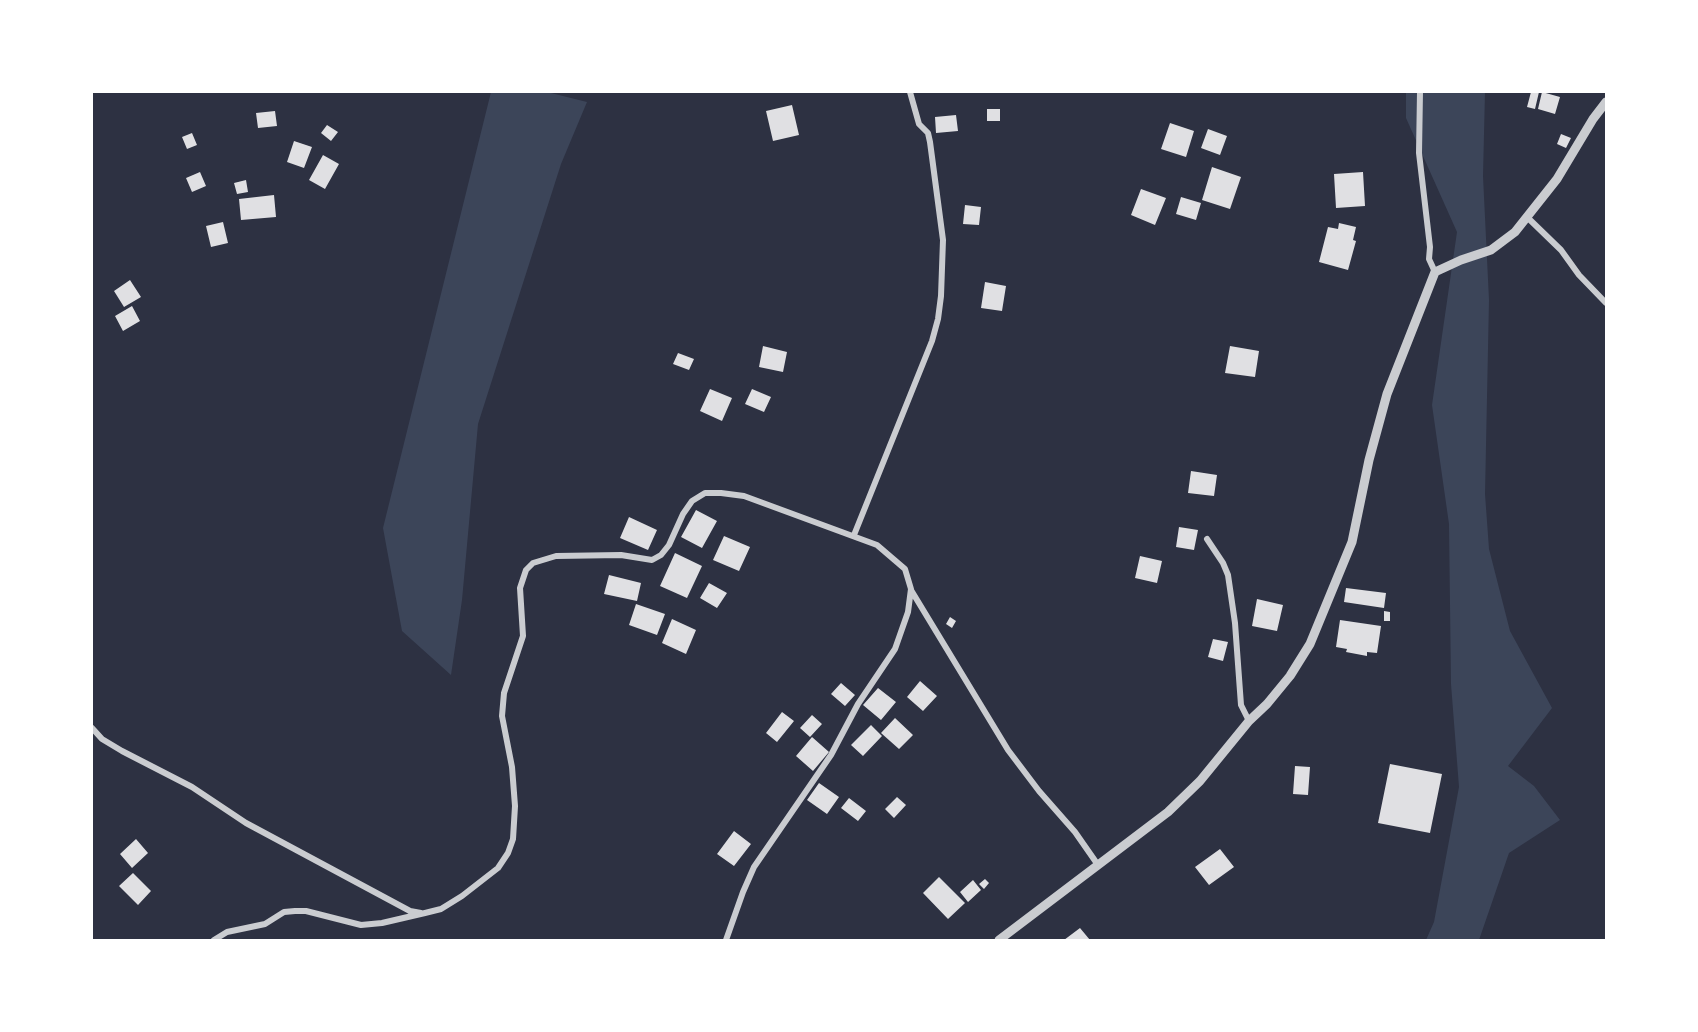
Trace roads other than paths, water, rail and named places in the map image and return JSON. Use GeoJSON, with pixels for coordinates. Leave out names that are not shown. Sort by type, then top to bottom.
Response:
{"type":"FeatureCollection","features":[{"type":"Feature","properties":{"kind":"street"},"geometry":{"type":"LineString","coordinates":[[854,535],[932,341],[941,296],[943,240],[930,142],[928,134],[919,124],[910,92]]}},
{"type":"Feature","properties":{"kind":"street"},"geometry":{"type":"LineString","coordinates":[[1420,92],[1419,153],[1430,247],[1429,259],[1435,272]]}},
{"type":"Feature","properties":{"kind":"street"},"geometry":{"type":"LineString","coordinates":[[999,940],[1168,812],[1200,781],[1249,721],[1267,704],[1290,676],[1310,644],[1352,542],[1369,460],[1387,394],[1435,272],[1491,250],[1515,232],[1557,179],[1593,119],[1606,102]]}},
{"type":"Feature","properties":{"kind":"street"},"geometry":{"type":"LineString","coordinates":[[1528,218],[1561,250],[1579,275],[1606,303]]}},
{"type":"Feature","properties":{"kind":"street"},"geometry":{"type":"LineString","coordinates":[[214,940],[227,932],[265,924],[284,912],[306,911],[361,925],[382,923],[441,909],[498,868],[511,846],[514,806],[512,767],[502,716],[504,693],[523,636],[520,588],[522,578],[532,563],[556,556],[621,555],[652,560],[661,555],[669,545],[683,514],[692,501],[705,493],[744,496],[854,535],[877,545],[899,562],[905,569],[911,589],[1008,750],[1039,791],[1076,832],[1098,865]]}},
{"type":"Feature","properties":{"kind":"street"},"geometry":{"type":"LineString","coordinates":[[1208,539],[1224,563],[1228,575],[1241,705],[1249,721]]}},
{"type":"Feature","properties":{"kind":"street"},"geometry":{"type":"LineString","coordinates":[[726,940],[742,892],[754,867],[831,755],[858,704],[895,649],[908,612],[911,589]]}},
{"type":"Feature","properties":{"kind":"street"},"geometry":{"type":"LineString","coordinates":[[92,728],[102,738],[122,751],[192,787],[246,823],[410,911],[425,913]]}}]}
